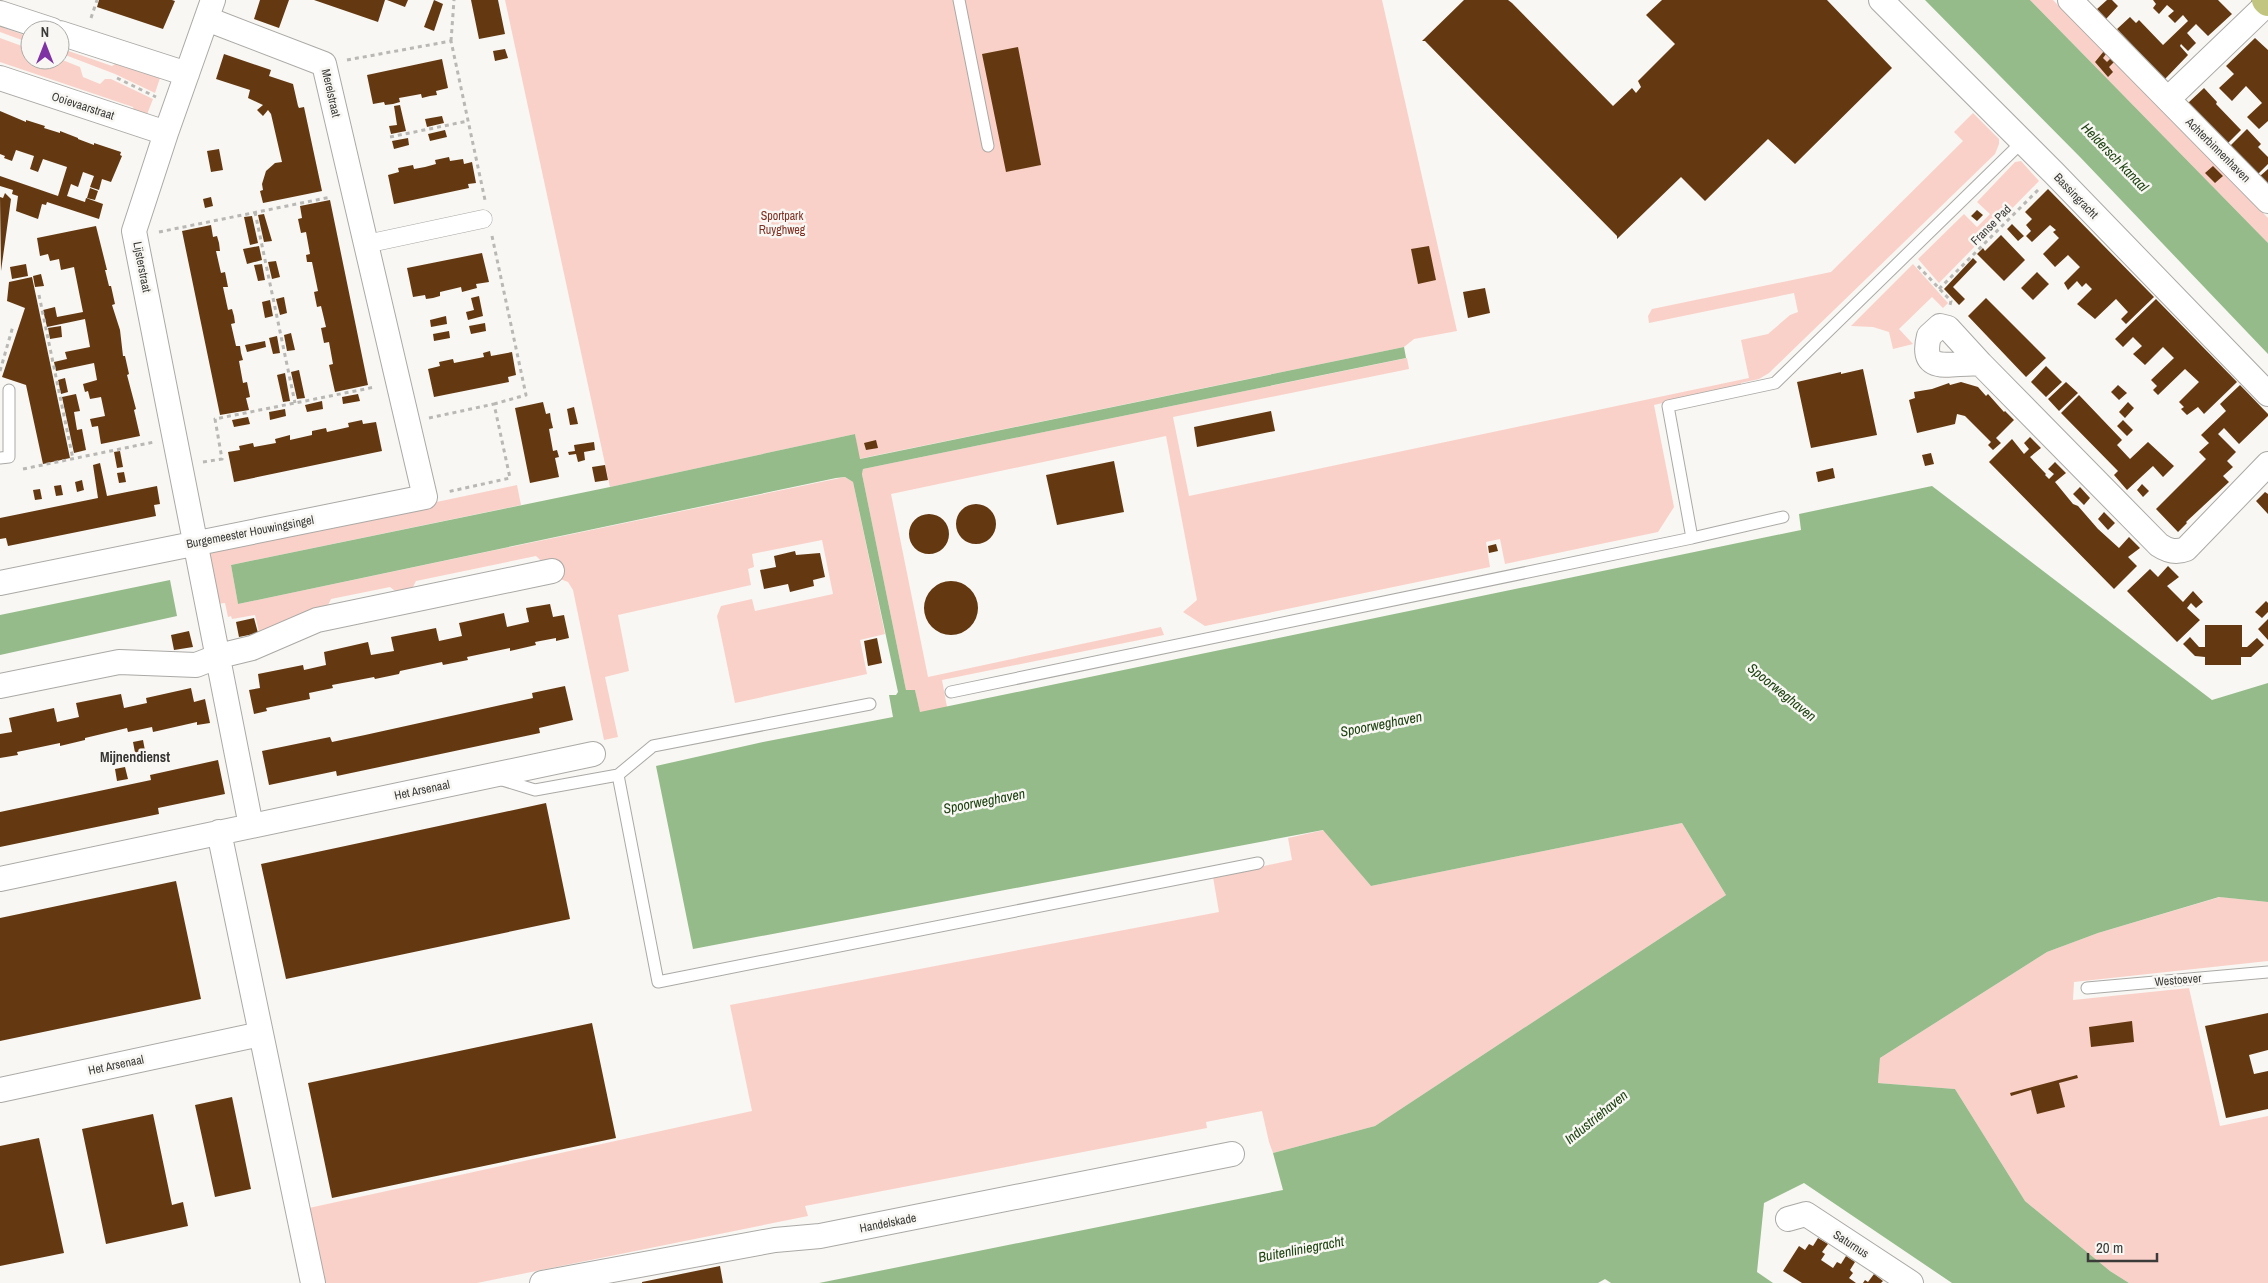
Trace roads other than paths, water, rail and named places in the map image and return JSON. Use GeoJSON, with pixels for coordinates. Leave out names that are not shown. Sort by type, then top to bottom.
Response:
{"type":"FeatureCollection","features":[{"type":"Feature","properties":{"kind":"street","name":"Bassingracht"},"geometry":{"type":"LineString","coordinates":[[1881,0],[2054,173],[2268,394]]}},
{"type":"Feature","properties":{"kind":"street","name":"Achterbinnenhaven"},"geometry":{"type":"LineString","coordinates":[[2070,0],[2268,200]]}},
{"type":"Feature","properties":{"kind":"street"},"geometry":{"type":"LineString","coordinates":[[2168,100],[2268,2]]}},
{"type":"Feature","properties":{"kind":"street","name":"Merelstraat"},"geometry":{"type":"LineString","coordinates":[[210,9],[324,64],[425,497]]}},
{"type":"Feature","properties":{"kind":"street","name":"Lijsterstraat"},"geometry":{"type":"LineString","coordinates":[[197,543],[134,231],[210,9]]}},
{"type":"Feature","properties":{"kind":"street"},"geometry":{"type":"LineString","coordinates":[[0,13],[21,20]]}},
{"type":"Feature","properties":{"kind":"street"},"geometry":{"type":"LineString","coordinates":[[70,36],[187,74]]}},
{"type":"Feature","properties":{"kind":"street","name":"Ooievaarstraat"},"geometry":{"type":"LineString","coordinates":[[0,78],[166,133]]}},
{"type":"Feature","properties":{"kind":"street"},"geometry":{"type":"LineString","coordinates":[[366,244],[484,213]]}},
{"type":"Feature","properties":{"kind":"street"},"geometry":{"type":"LineString","coordinates":[[1981,364],[2159,546],[2166,550],[2180,551],[2186,548],[2268,464]]}},
{"type":"Feature","properties":{"kind":"street","name":"Burgemeester Houwingsingel"},"geometry":{"type":"LineString","coordinates":[[0,583],[425,497]]}},
{"type":"Feature","properties":{"kind":"street"},"geometry":{"type":"LineString","coordinates":[[197,543],[251,826]]}},
{"type":"Feature","properties":{"kind":"street"},"geometry":{"type":"LineString","coordinates":[[0,686],[119,662],[196,665],[219,656],[252,648],[317,620],[552,571]]}},
{"type":"Feature","properties":{"kind":"street","name":"Het Arsenaal"},"geometry":{"type":"LineString","coordinates":[[0,880],[593,754]]}},
{"type":"Feature","properties":{"kind":"street"},"geometry":{"type":"LineString","coordinates":[[219,832],[313,1283]]}},
{"type":"Feature","properties":{"kind":"street","name":"Het Arsenaal"},"geometry":{"type":"LineString","coordinates":[[0,1090],[261,1034]]}},
{"type":"Feature","properties":{"kind":"street","name":"Handelskade"},"geometry":{"type":"LineString","coordinates":[[542,1283],[775,1240],[820,1236],[1232,1154]]}},
{"type":"Feature","properties":{"kind":"street","name":"Saturnus"},"geometry":{"type":"LineString","coordinates":[[1788,1219],[1806,1214],[1911,1283]]}},
{"type":"Feature","properties":{"kind":"lane"},"geometry":{"type":"LineString","coordinates":[[959,0],[988,146]]}},
{"type":"Feature","properties":{"kind":"lane"},"geometry":{"type":"LineString","coordinates":[[1692,538],[1668,406],[1775,383],[1906,253],[2022,142]]}},
{"type":"Feature","properties":{"kind":"lane"},"geometry":{"type":"LineString","coordinates":[[0,458],[8,457],[8,390]]}},
{"type":"Feature","properties":{"kind":"lane"},"geometry":{"type":"LineString","coordinates":[[951,692],[1692,538],[1783,517]]}},
{"type":"Feature","properties":{"kind":"lane"},"geometry":{"type":"LineString","coordinates":[[490,776],[535,790],[618,775],[653,746],[870,704]]}},
{"type":"Feature","properties":{"kind":"lane"},"geometry":{"type":"LineString","coordinates":[[618,775],[658,982],[1258,863]]}},
{"type":"Feature","properties":{"kind":"lane","name":"Westoever"},"geometry":{"type":"LineString","coordinates":[[2087,988],[2268,972]]}},
{"type":"Feature","properties":{"kind":"water","name":"Heldersch kanaal"},"geometry":{"type":"Polygon","coordinates":[[[1925,0],[2030,0],[2268,243],[2268,354],[2080,157],[1925,0]]]}},
{"type":"Feature","properties":{"kind":"water"},"geometry":{"type":"Polygon","coordinates":[[[1404,347],[1406,358],[863,469],[862,474],[906,690],[915,690],[920,712],[1801,530],[1799,514],[1932,486],[2212,700],[2268,683],[2268,902],[2219,897],[2098,933],[2047,952],[1880,1058],[1878,1083],[1955,1089],[2025,1201],[2110,1271],[2129,1283],[1952,1283],[1804,1183],[1764,1203],[1757,1272],[1773,1283],[1611,1283],[1605,1279],[1598,1283],[819,1283],[1283,1190],[1273,1153],[1375,1126],[1726,895],[1682,823],[1371,886],[1323,830],[693,949],[656,766],[763,742],[893,717],[889,695],[896,695],[898,692],[853,482],[845,477],[836,478],[238,604],[231,565],[610,487],[855,434],[860,459],[1404,347]]]}},
{"type":"Feature","properties":{"kind":"water"},"geometry":{"type":"Polygon","coordinates":[[[170,580],[177,616],[0,655],[0,615],[170,580]]]}},
{"type":"Feature","properties":{"kind":"district","name":"Mijnendienst"},"geometry":{"type":"Point","coordinates":[135,757]}},
{"type":"Feature","properties":{"kind":"park label","name":"Sportpark Ruyghweg"},"geometry":{"type":"Point","coordinates":[782,223]}},
{"type":"Feature","properties":{"kind":"water label","name":"Spoorweghaven"},"geometry":{"type":"Point","coordinates":[1782,692]}},
{"type":"Feature","properties":{"kind":"water label","name":"Spoorweghaven"},"geometry":{"type":"Point","coordinates":[1381,724]}},
{"type":"Feature","properties":{"kind":"water label","name":"Spoorweghaven"},"geometry":{"type":"Point","coordinates":[984,801]}},
{"type":"Feature","properties":{"kind":"water label","name":"Industriehaven"},"geometry":{"type":"Point","coordinates":[1596,1117]}},
{"type":"Feature","properties":{"kind":"water label","name":"Buitenliniegracht"},"geometry":{"type":"Point","coordinates":[1301,1249]}}]}
